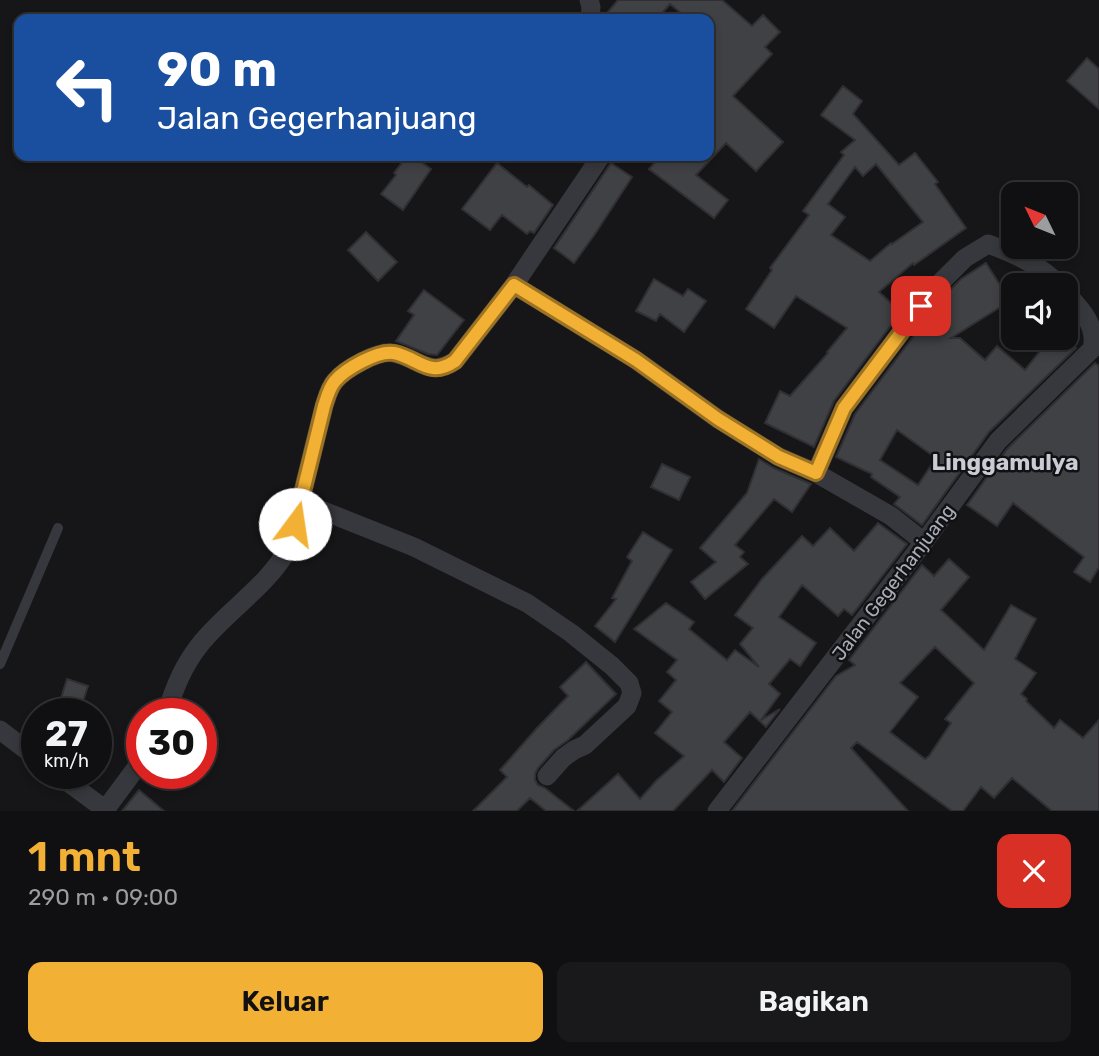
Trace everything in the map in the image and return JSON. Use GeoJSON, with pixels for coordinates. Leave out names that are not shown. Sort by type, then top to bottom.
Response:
{"type":"FeatureCollection","features":[{"type":"Feature","properties":{"kind":"street"},"geometry":{"type":"LineString","coordinates":[[172,698],[183,667],[192,654],[269,575],[289,547],[324,406],[337,379],[348,369],[382,353],[393,353],[433,369],[444,368],[455,361],[514,285],[598,161]]}},
{"type":"Feature","properties":{"kind":"street"},"geometry":{"type":"LineString","coordinates":[[816,473],[844,408],[933,290],[965,258],[988,244],[1012,252],[1047,273]]}},
{"type":"Feature","properties":{"kind":"street"},"geometry":{"type":"LineString","coordinates":[[514,285],[636,360],[718,419],[779,457],[816,473],[891,516],[924,542]]}},
{"type":"Feature","properties":{"kind":"street","name":"Jalan Gegerhanjuang"},"geometry":{"type":"LineString","coordinates":[[717,811],[924,542],[998,441],[1091,349],[1094,342],[1093,331],[1078,306]]}},
{"type":"Feature","properties":{"kind":"street"},"geometry":{"type":"LineString","coordinates":[[301,502],[414,547],[527,603],[571,633],[629,683],[632,694],[626,706],[585,745],[562,758],[547,776]]}},
{"type":"Feature","properties":{"kind":"street"},"geometry":{"type":"LineString","coordinates":[[0,730],[21,746]]}},
{"type":"Feature","properties":{"kind":"street"},"geometry":{"type":"LineString","coordinates":[[77,789],[106,811],[126,783]]}},
{"type":"Feature","properties":{"kind":"lane"},"geometry":{"type":"LineString","coordinates":[[0,664],[58,528]]}},
{"type":"Feature","properties":{"kind":"building"},"geometry":{"type":"Polygon","coordinates":[[[618,0],[722,0],[752,26],[763,15],[780,32],[765,47],[772,54],[733,96],[783,142],[756,171],[726,143],[714,156],[714,14],[682,14],[670,4],[661,14],[606,14],[618,0]]]}},
{"type":"Feature","properties":{"kind":"building"},"geometry":{"type":"Polygon","coordinates":[[[1087,58],[1099,69],[1099,109],[1067,81],[1087,58]]]}},
{"type":"Feature","properties":{"kind":"building"},"geometry":{"type":"Polygon","coordinates":[[[843,86],[862,101],[853,114],[899,165],[915,153],[938,182],[935,184],[966,228],[914,265],[913,263],[879,292],[901,312],[834,401],[814,447],[765,423],[780,391],[790,396],[847,328],[796,296],[774,328],[746,309],[772,270],[770,268],[809,215],[803,211],[844,155],[841,152],[855,140],[821,115],[843,86]],[[876,164],[863,176],[855,167],[828,204],[845,217],[831,235],[870,261],[923,222],[876,164]]]}},
{"type":"Feature","properties":{"kind":"building"},"geometry":{"type":"Polygon","coordinates":[[[403,161],[420,161],[431,169],[403,210],[381,194],[396,175],[394,173],[403,161]]]}},
{"type":"Feature","properties":{"kind":"building"},"geometry":{"type":"Polygon","coordinates":[[[656,161],[709,161],[696,175],[728,200],[714,218],[649,169],[656,161]]]}},
{"type":"Feature","properties":{"kind":"building"},"geometry":{"type":"Polygon","coordinates":[[[497,163],[553,205],[534,233],[530,231],[527,234],[502,215],[490,230],[462,209],[497,163]]]}},
{"type":"Feature","properties":{"kind":"building"},"geometry":{"type":"Polygon","coordinates":[[[611,163],[632,177],[574,263],[554,248],[611,163]]]}},
{"type":"Feature","properties":{"kind":"building"},"geometry":{"type":"Polygon","coordinates":[[[366,232],[397,262],[378,281],[348,250],[366,232]]]}},
{"type":"Feature","properties":{"kind":"building"},"geometry":{"type":"Polygon","coordinates":[[[986,263],[1001,287],[1001,307],[951,338],[960,338],[985,360],[997,346],[1025,370],[1041,350],[1074,350],[989,432],[922,525],[894,504],[900,497],[871,477],[872,474],[836,457],[855,414],[922,325],[945,300],[943,297],[961,279],[986,263]],[[897,430],[880,460],[918,485],[936,458],[897,430]]]}},
{"type":"Feature","properties":{"kind":"building"},"geometry":{"type":"Polygon","coordinates":[[[654,279],[683,296],[688,289],[706,301],[684,332],[660,314],[656,321],[636,311],[654,279]]]}},
{"type":"Feature","properties":{"kind":"building"},"geometry":{"type":"Polygon","coordinates":[[[424,290],[464,320],[437,355],[396,341],[414,315],[408,311],[424,290]]]}},
{"type":"Feature","properties":{"kind":"building"},"geometry":{"type":"Polygon","coordinates":[[[1095,363],[1099,366],[1099,567],[1090,582],[1074,572],[1084,557],[1013,503],[997,526],[967,505],[1007,449],[1095,363]]]}},
{"type":"Feature","properties":{"kind":"building"},"geometry":{"type":"Polygon","coordinates":[[[759,459],[811,484],[792,512],[774,499],[735,545],[744,552],[740,557],[748,564],[705,599],[691,582],[716,562],[700,548],[747,493],[759,459]]]}},
{"type":"Feature","properties":{"kind":"building"},"geometry":{"type":"Polygon","coordinates":[[[662,464],[690,477],[679,500],[651,487],[662,464]]]}},
{"type":"Feature","properties":{"kind":"building"},"geometry":{"type":"Polygon","coordinates":[[[878,523],[907,544],[852,615],[844,609],[838,616],[802,585],[779,617],[816,643],[800,666],[790,659],[769,684],[780,694],[761,720],[780,709],[766,727],[750,712],[724,742],[742,758],[724,782],[712,770],[673,811],[577,811],[618,774],[640,799],[684,756],[655,733],[672,712],[659,701],[676,680],[667,672],[677,660],[634,629],[666,603],[694,622],[689,629],[727,660],[735,650],[759,667],[740,644],[753,628],[735,615],[762,579],[802,536],[813,546],[830,528],[854,551],[878,523]]]}},
{"type":"Feature","properties":{"kind":"building"},"geometry":{"type":"Polygon","coordinates":[[[643,532],[672,550],[615,642],[595,626],[616,599],[612,598],[632,561],[627,557],[643,532]]]}},
{"type":"Feature","properties":{"kind":"building"},"geometry":{"type":"Polygon","coordinates":[[[949,559],[969,577],[941,610],[984,650],[1011,605],[1036,619],[1015,659],[1036,673],[1021,694],[1054,728],[1060,720],[1083,738],[1099,720],[1099,811],[1052,811],[1012,778],[994,798],[981,787],[963,811],[952,811],[857,742],[851,748],[908,811],[732,811],[836,676],[855,665],[849,660],[922,565],[934,576],[949,559]],[[935,647],[900,683],[918,697],[890,732],[925,759],[951,723],[945,719],[974,683],[935,647]]]}},
{"type":"Feature","properties":{"kind":"building"},"geometry":{"type":"Polygon","coordinates":[[[586,662],[616,694],[554,750],[535,774],[538,785],[574,811],[546,811],[530,798],[517,811],[473,811],[507,777],[500,770],[568,696],[560,687],[586,662]]]}},
{"type":"Feature","properties":{"kind":"building"},"geometry":{"type":"Polygon","coordinates":[[[67,679],[88,686],[84,698],[61,698],[67,679]]]}},
{"type":"Feature","properties":{"kind":"building"},"geometry":{"type":"Polygon","coordinates":[[[139,790],[164,811],[122,811],[139,790]]]}},
{"type":"Feature","properties":{"kind":"district","name":"Linggamulya"},"geometry":{"type":"Point","coordinates":[1005,462]}},
{"type":"Feature","properties":{"kind":"route"},"geometry":{"type":"LineString","coordinates":[[295,524],[324,406],[337,379],[348,369],[382,353],[393,353],[433,369],[444,368],[455,361],[514,285],[636,360],[718,419],[779,457],[816,473],[844,408],[921,306]]}}]}
